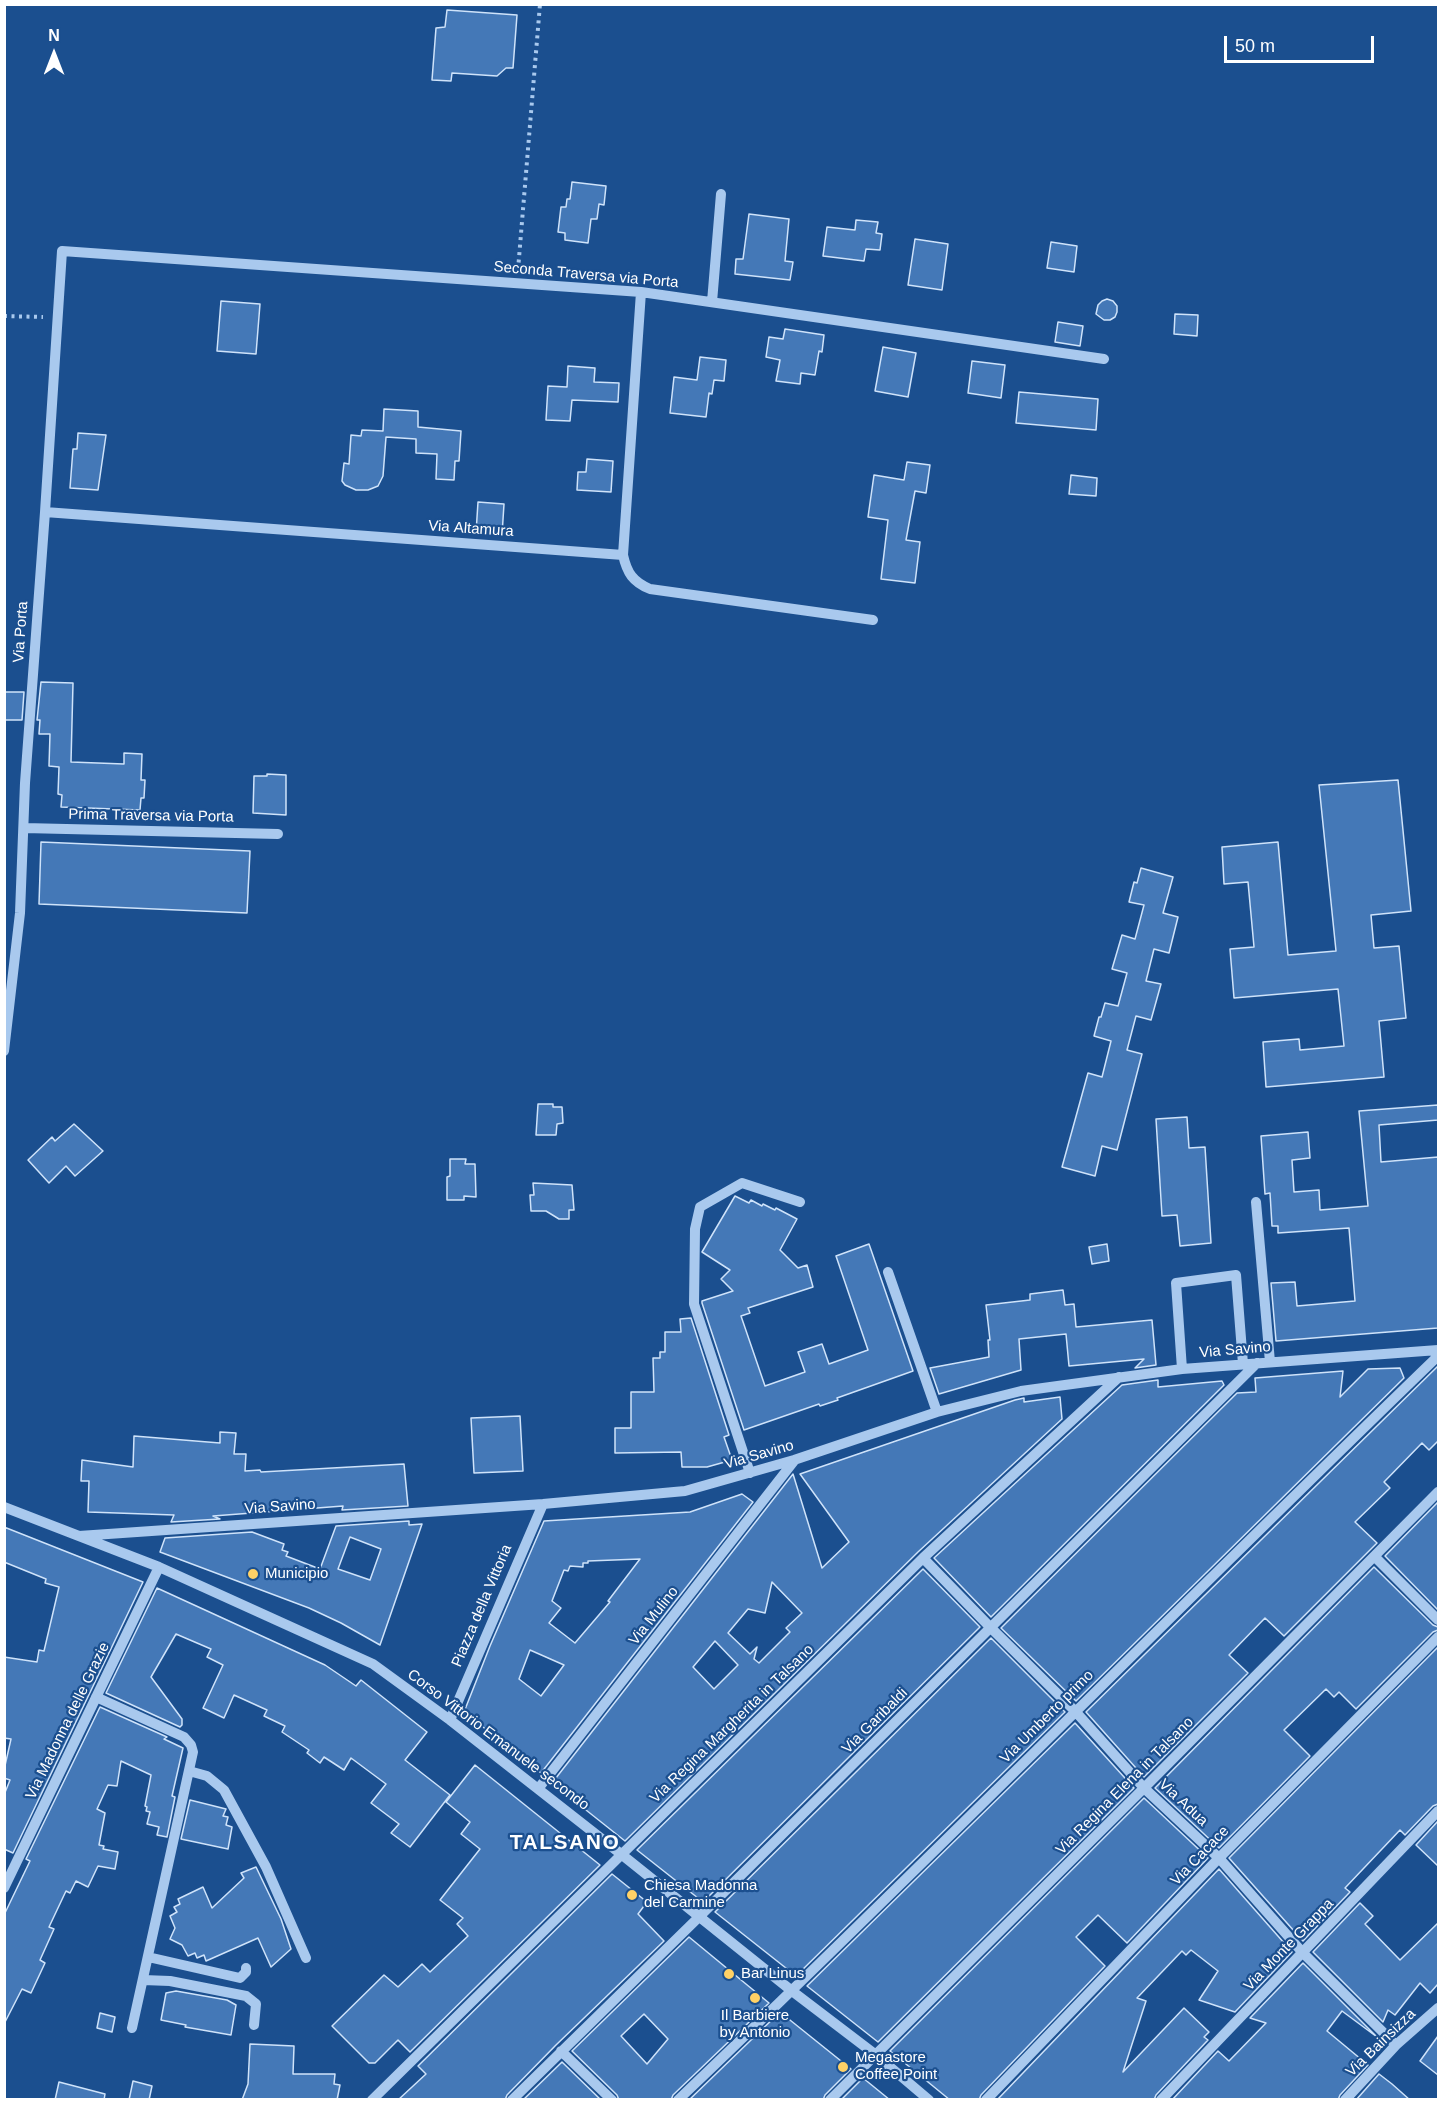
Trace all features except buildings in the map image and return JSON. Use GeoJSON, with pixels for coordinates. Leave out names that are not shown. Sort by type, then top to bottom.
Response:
{"type":"FeatureCollection","features":[{"type":"Feature","properties":{"kind":"street"},"geometry":{"type":"LineString","coordinates":[[712,302],[721,194]]}},
{"type":"Feature","properties":{"kind":"street","name":"Seconda Traversa via Porta"},"geometry":{"type":"LineString","coordinates":[[62,251],[641,292],[1104,359]]}},
{"type":"Feature","properties":{"kind":"street","name":"Via Porta"},"geometry":{"type":"LineString","coordinates":[[4,1051],[7,1005],[20,913],[25,783],[62,251]]}},
{"type":"Feature","properties":{"kind":"street"},"geometry":{"type":"LineString","coordinates":[[641,292],[623,555],[631,578],[639,585],[650,589],[873,621]]}},
{"type":"Feature","properties":{"kind":"street","name":"Via Altamura"},"geometry":{"type":"LineString","coordinates":[[45,512],[623,555]]}},
{"type":"Feature","properties":{"kind":"street","name":"Prima Traversa via Porta"},"geometry":{"type":"LineString","coordinates":[[24,828],[278,834]]}},
{"type":"Feature","properties":{"kind":"street"},"geometry":{"type":"LineString","coordinates":[[750,1473],[694,1304],[695,1229],[700,1207],[742,1183],[800,1202]]}},
{"type":"Feature","properties":{"kind":"street"},"geometry":{"type":"LineString","coordinates":[[1256,1202],[1270,1362]]}},
{"type":"Feature","properties":{"kind":"street"},"geometry":{"type":"LineString","coordinates":[[888,1272],[937,1412]]}},
{"type":"Feature","properties":{"kind":"street"},"geometry":{"type":"LineString","coordinates":[[1182,1369],[1176,1282],[1236,1275],[1244,1364]]}},
{"type":"Feature","properties":{"kind":"street","name":"Via Savino"},"geometry":{"type":"LineString","coordinates":[[79,1536],[685,1491],[794,1460],[937,1412],[1021,1391],[1182,1369],[1438,1350]]}},
{"type":"Feature","properties":{"kind":"street","name":"Via Umberto primo"},"geometry":{"type":"LineString","coordinates":[[678,2100],[792,1991],[1438,1356]]}},
{"type":"Feature","properties":{"kind":"street","name":"Via Garibaldi"},"geometry":{"type":"LineString","coordinates":[[512,2100],[1257,1363]]}},
{"type":"Feature","properties":{"kind":"street","name":"Via Regina Margherita in Talsano"},"geometry":{"type":"LineString","coordinates":[[372,2100],[923,1558],[1119,1376]]}},
{"type":"Feature","properties":{"kind":"street","name":"Via Mulino"},"geometry":{"type":"LineString","coordinates":[[538,1789],[794,1460]]}},
{"type":"Feature","properties":{"kind":"street","name":"Via Regina Elena in Talsano"},"geometry":{"type":"LineString","coordinates":[[830,2100],[1438,1492]]}},
{"type":"Feature","properties":{"kind":"street","name":"Piazza della Vittoria"},"geometry":{"type":"LineString","coordinates":[[450,1720],[543,1503]]}},
{"type":"Feature","properties":{"kind":"street","name":"Corso Vittorio Emanuele secondo"},"geometry":{"type":"LineString","coordinates":[[4,1507],[159,1567],[373,1664],[450,1720],[621,1854],[876,2055],[929,2100]]}},
{"type":"Feature","properties":{"kind":"street"},"geometry":{"type":"LineString","coordinates":[[1375,1557],[1438,1620]]}},
{"type":"Feature","properties":{"kind":"street","name":"Via Adua"},"geometry":{"type":"LineString","coordinates":[[923,1558],[1075,1711],[1144,1788],[1219,1858],[1303,1953],[1396,2045]]}},
{"type":"Feature","properties":{"kind":"street","name":"Via Madonna delle Grazie"},"geometry":{"type":"LineString","coordinates":[[4,1888],[159,1567]]}},
{"type":"Feature","properties":{"kind":"street","name":"Via Cacace"},"geometry":{"type":"LineString","coordinates":[[986,2100],[1219,1858],[1438,1637]]}},
{"type":"Feature","properties":{"kind":"street"},"geometry":{"type":"LineString","coordinates":[[96,1697],[184,1737],[193,1752],[132,2028]]}},
{"type":"Feature","properties":{"kind":"street"},"geometry":{"type":"LineString","coordinates":[[189,1771],[207,1776],[224,1790],[266,1867],[306,1958]]}},
{"type":"Feature","properties":{"kind":"street","name":"Via Monte Grappa"},"geometry":{"type":"LineString","coordinates":[[1161,2100],[1438,1811]]}},
{"type":"Feature","properties":{"kind":"street"},"geometry":{"type":"LineString","coordinates":[[148,1957],[240,1978],[246,1972],[246,1968]]}},
{"type":"Feature","properties":{"kind":"street"},"geometry":{"type":"LineString","coordinates":[[143,1980],[170,1981],[246,1996],[256,2004],[254,2025]]}},
{"type":"Feature","properties":{"kind":"street","name":"Via Bainsizza"},"geometry":{"type":"LineString","coordinates":[[1345,2100],[1396,2045],[1437,2012]]}},
{"type":"Feature","properties":{"kind":"street"},"geometry":{"type":"LineString","coordinates":[[561,2051],[612,2100]]}},
{"type":"Feature","properties":{"kind":"path"},"geometry":{"type":"LineString","coordinates":[[517,284],[540,4]]}},
{"type":"Feature","properties":{"kind":"path"},"geometry":{"type":"LineString","coordinates":[[4,316],[58,317]]}},
{"type":"Feature","properties":{"kind":"place","name":"Municipio"},"geometry":{"type":"Point","coordinates":[253,1574]}},
{"type":"Feature","properties":{"kind":"place","name":"Chiesa Madonna del Carmine"},"geometry":{"type":"Point","coordinates":[632,1895]}},
{"type":"Feature","properties":{"kind":"place","name":"Bar Linus"},"geometry":{"type":"Point","coordinates":[729,1974]}},
{"type":"Feature","properties":{"kind":"place","name":"Il Barbiere by Antonio"},"geometry":{"type":"Point","coordinates":[755,1998]}},
{"type":"Feature","properties":{"kind":"place","name":"Megastore Coffee Point"},"geometry":{"type":"Point","coordinates":[843,2067]}},
{"type":"Feature","properties":{"kind":"district","name":"TALSANO"},"geometry":{"type":"Point","coordinates":[565,1843]}}]}
